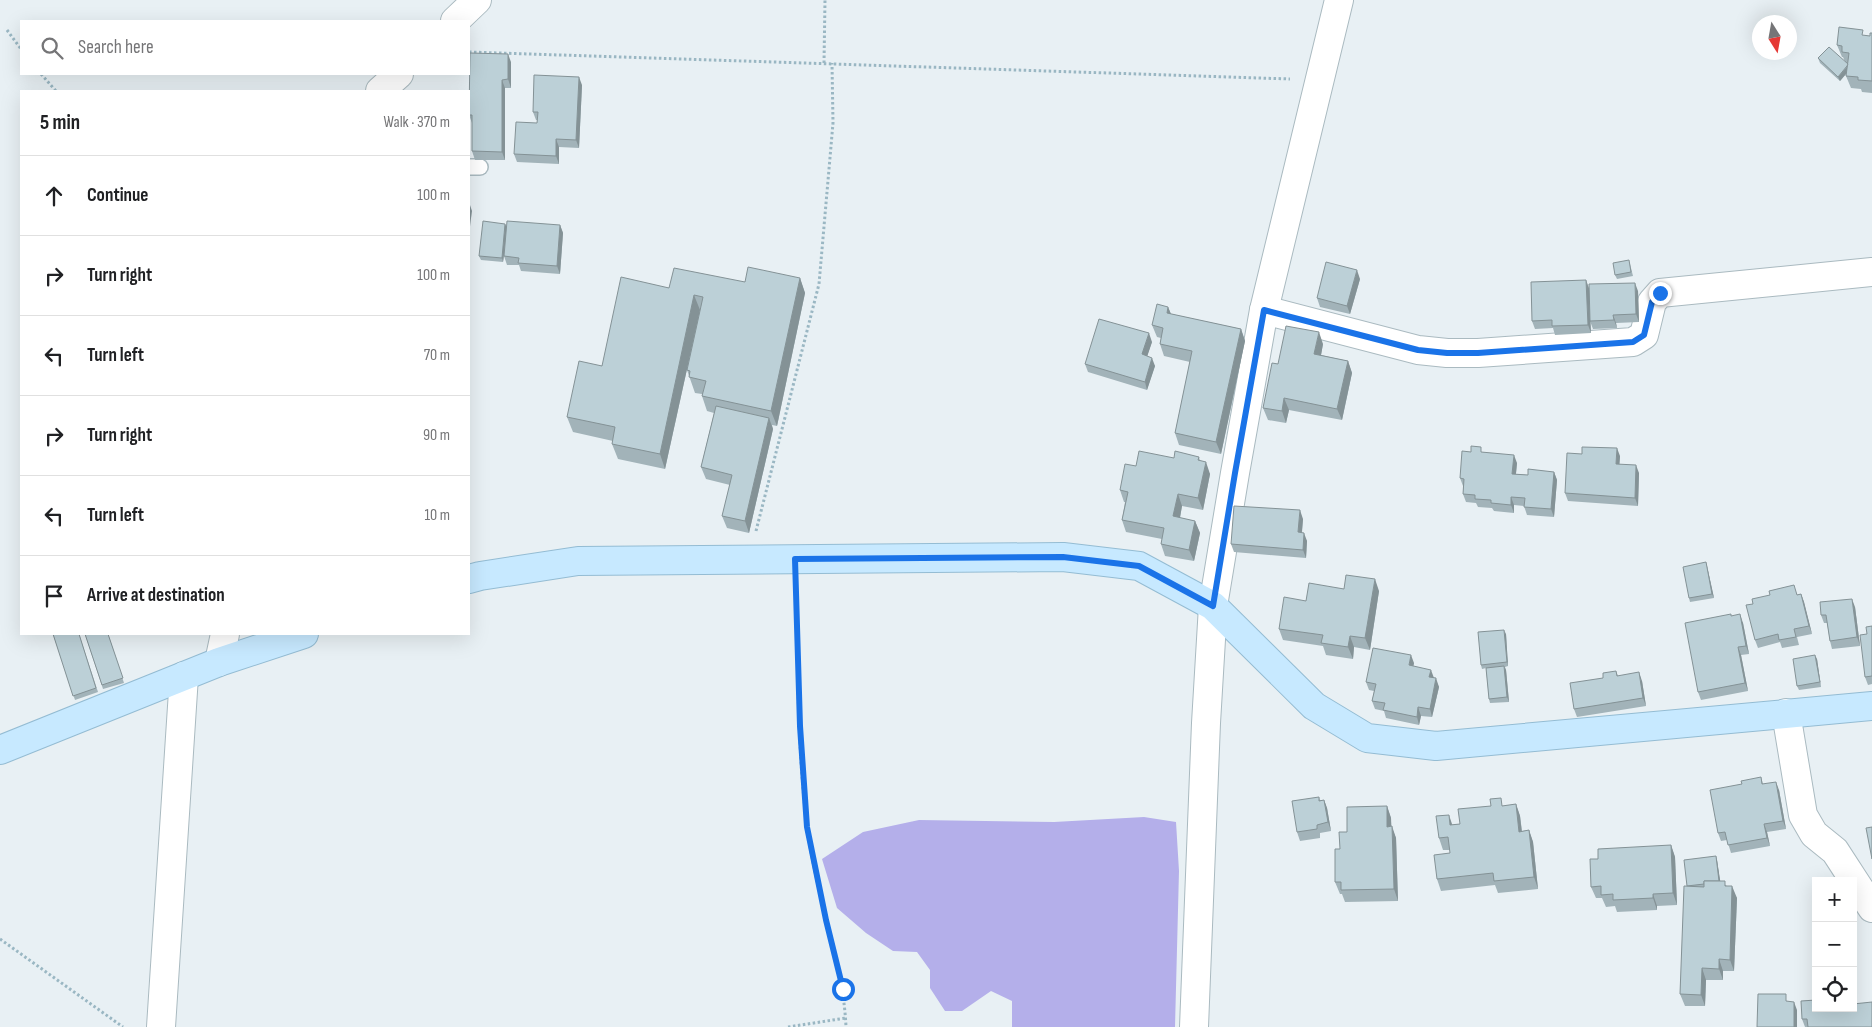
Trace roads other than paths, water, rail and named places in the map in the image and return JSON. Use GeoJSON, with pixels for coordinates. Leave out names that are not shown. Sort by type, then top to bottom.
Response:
{"type":"FeatureCollection","features":[{"type":"Feature","properties":{"kind":"street"},"geometry":{"type":"LineString","coordinates":[[457,20],[478,0]]}},
{"type":"Feature","properties":{"kind":"street"},"geometry":{"type":"LineString","coordinates":[[1194,1027],[1206,723],[1213,606],[1264,310],[1339,0]]}},
{"type":"Feature","properties":{"kind":"street"},"geometry":{"type":"LineString","coordinates":[[381,90],[398,75]]}},
{"type":"Feature","properties":{"kind":"street"},"geometry":{"type":"LineString","coordinates":[[1264,310],[1418,350],[1447,353],[1478,353],[1633,342],[1644,335],[1652,302],[1660,293],[1872,272]]}},
{"type":"Feature","properties":{"kind":"street"},"geometry":{"type":"LineString","coordinates":[[470,579],[578,561],[1063,557],[1139,566],[1213,606],[1314,706],[1367,738],[1436,746],[1872,706]]}},
{"type":"Feature","properties":{"kind":"street"},"geometry":{"type":"LineString","coordinates":[[219,662],[224,635]]}},
{"type":"Feature","properties":{"kind":"street"},"geometry":{"type":"LineString","coordinates":[[0,750],[219,662],[301,635]]}},
{"type":"Feature","properties":{"kind":"street"},"geometry":{"type":"LineString","coordinates":[[161,1027],[184,676]]}},
{"type":"Feature","properties":{"kind":"street"},"geometry":{"type":"LineString","coordinates":[[1786,713],[1803,815],[1814,834],[1836,851],[1872,908]]}}]}
